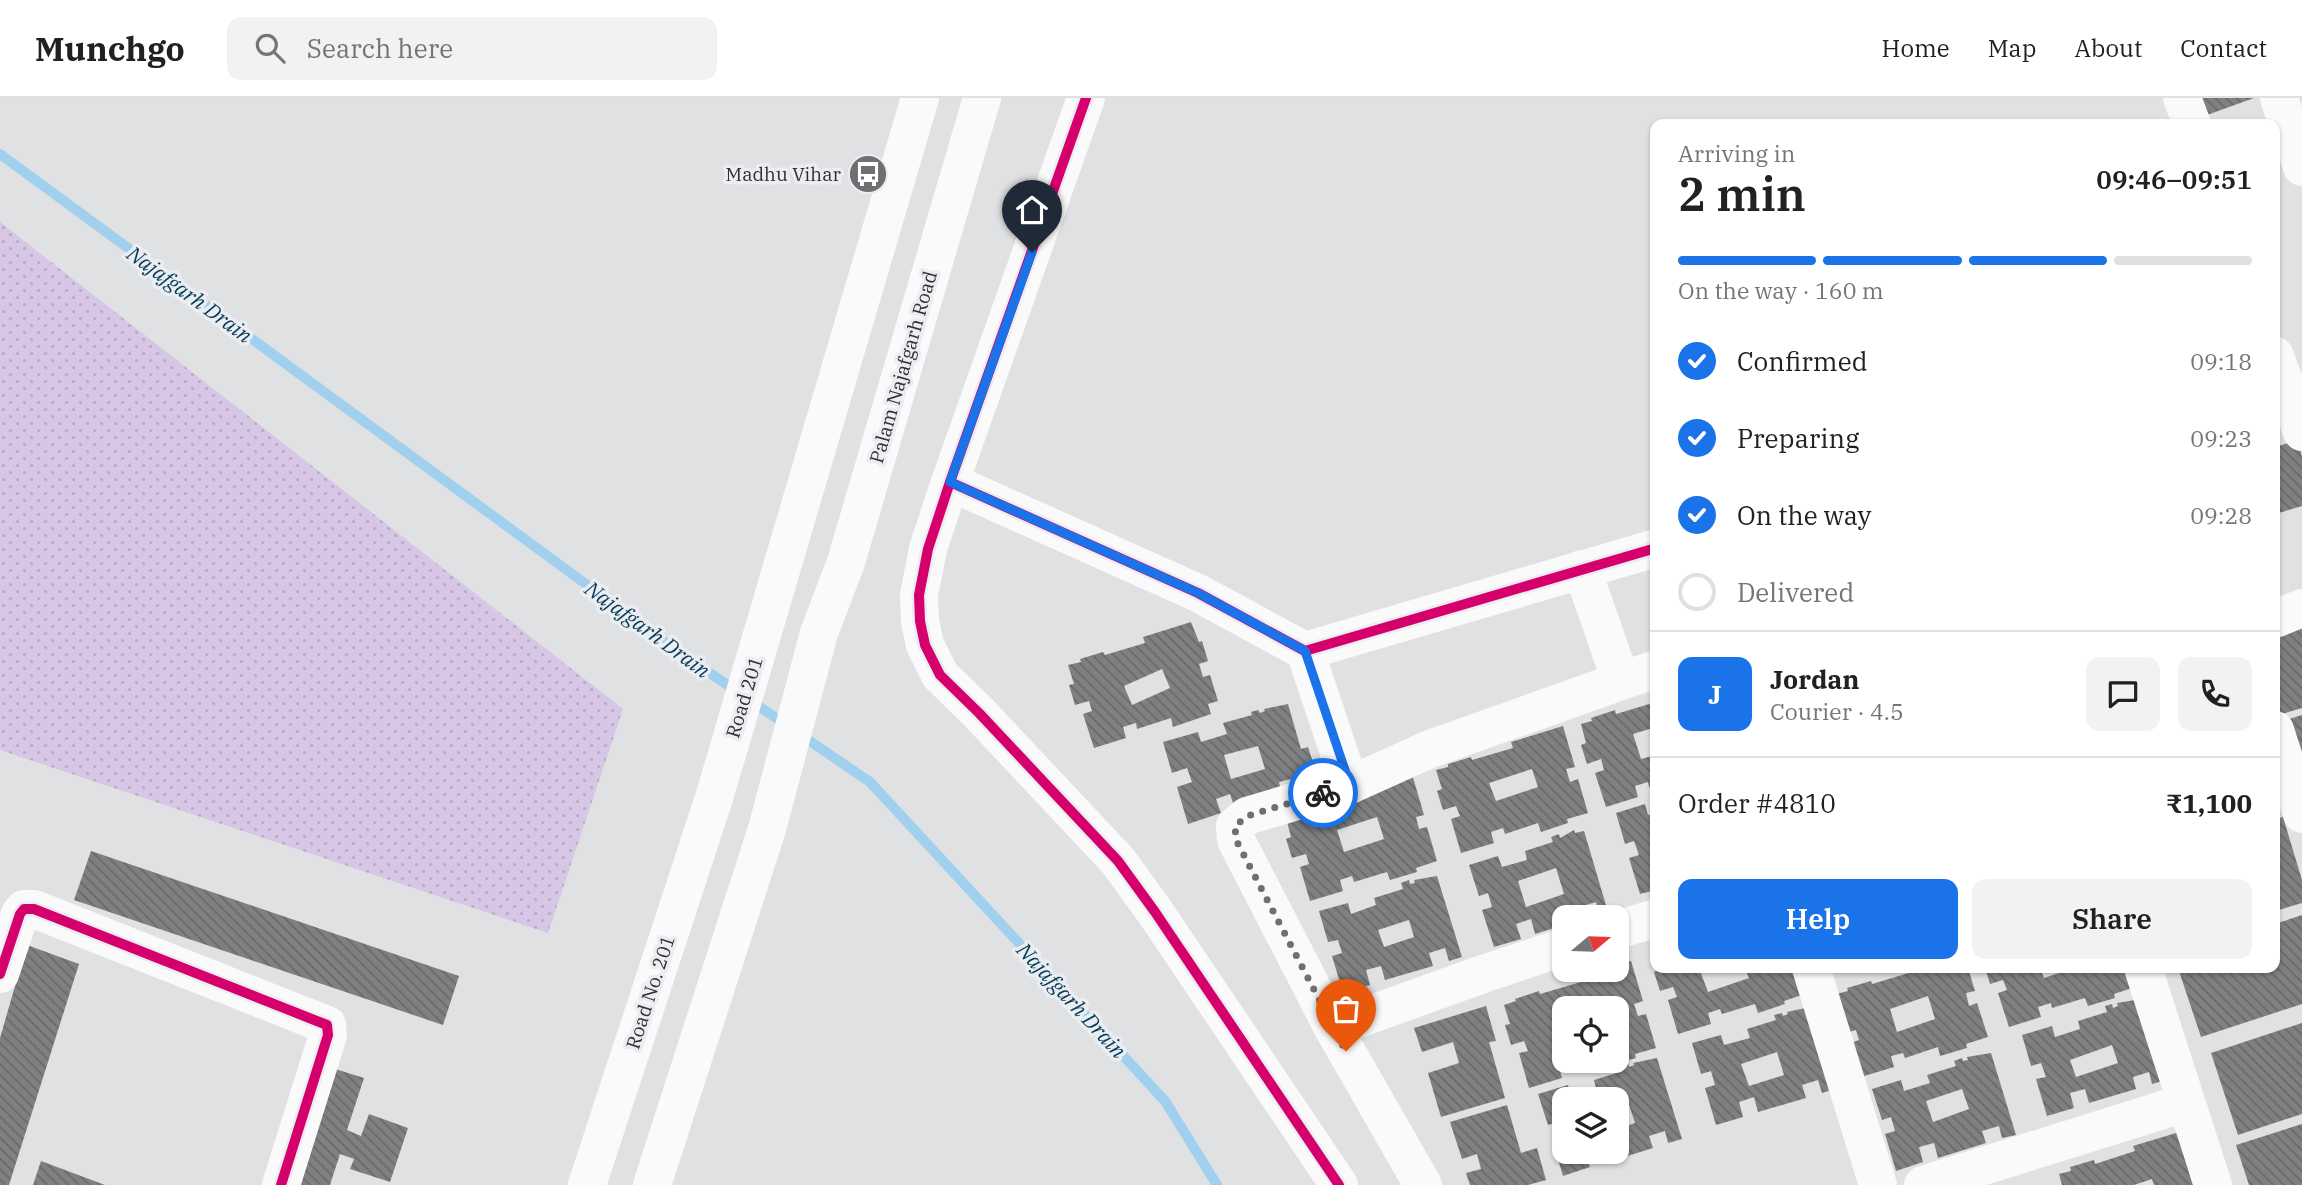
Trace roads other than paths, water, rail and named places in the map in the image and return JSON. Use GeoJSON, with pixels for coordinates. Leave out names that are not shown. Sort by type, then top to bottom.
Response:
{"type":"FeatureCollection","features":[{"type":"Feature","properties":{"kind":"street","name":"Road 201"},"geometry":{"type":"LineString","coordinates":[[713,798],[920,98]]}},
{"type":"Feature","properties":{"kind":"street","name":"Palam Najafgarh Road"},"geometry":{"type":"LineString","coordinates":[[652,1185],[767,829],[819,633],[846,562],[982,98]]}},
{"type":"Feature","properties":{"kind":"street"},"geometry":{"type":"LineString","coordinates":[[1086,98],[928,549],[919,595],[920,621],[925,645],[940,675],[1118,861],[1339,1185]]}},
{"type":"Feature","properties":{"kind":"street"},"geometry":{"type":"LineString","coordinates":[[2182,98],[2190,119]]}},
{"type":"Feature","properties":{"kind":"street"},"geometry":{"type":"LineString","coordinates":[[2278,98],[2302,167]]}},
{"type":"Feature","properties":{"kind":"street"},"geometry":{"type":"LineString","coordinates":[[2280,370],[2302,432]]}},
{"type":"Feature","properties":{"kind":"street"},"geometry":{"type":"LineString","coordinates":[[950,482],[1198,593],[1305,651],[1350,785]]}},
{"type":"Feature","properties":{"kind":"street"},"geometry":{"type":"LineString","coordinates":[[1305,651],[1650,550]]}},
{"type":"Feature","properties":{"kind":"street"},"geometry":{"type":"LineString","coordinates":[[1423,1185],[1333,1028],[1236,840],[1235,826],[1247,816],[1350,785],[1430,749],[1638,675],[1582,569]]}},
{"type":"Feature","properties":{"kind":"street"},"geometry":{"type":"LineString","coordinates":[[2280,617],[2302,608]]}},
{"type":"Feature","properties":{"kind":"street"},"geometry":{"type":"LineString","coordinates":[[2280,746],[2302,814]]}},
{"type":"Feature","properties":{"kind":"street","name":"Road No. 201"},"geometry":{"type":"LineString","coordinates":[[587,1185],[713,798]]}},
{"type":"Feature","properties":{"kind":"street"},"geometry":{"type":"LineString","coordinates":[[0,974],[16,922],[24,909],[34,909],[327,1025],[328,1035],[281,1185]]}},
{"type":"Feature","properties":{"kind":"street"},"geometry":{"type":"LineString","coordinates":[[1629,926],[1650,920]]}},
{"type":"Feature","properties":{"kind":"street"},"geometry":{"type":"LineString","coordinates":[[1333,1028],[1552,951]]}},
{"type":"Feature","properties":{"kind":"street"},"geometry":{"type":"LineString","coordinates":[[1813,973],[1878,1185]]}},
{"type":"Feature","properties":{"kind":"street"},"geometry":{"type":"LineString","coordinates":[[2145,973],[2213,1185]]}},
{"type":"Feature","properties":{"kind":"street"},"geometry":{"type":"LineString","coordinates":[[1923,1185],[2185,1103]]}},
{"type":"Feature","properties":{"kind":"waterway","name":"Najafgarh Drain"},"geometry":{"type":"LineString","coordinates":[[0,154],[673,648],[870,782],[1165,1101],[1217,1185]]}},
{"type":"Feature","properties":{"kind":"place","name":"Madhu Vihar"},"geometry":{"type":"Point","coordinates":[868,174]}}]}
